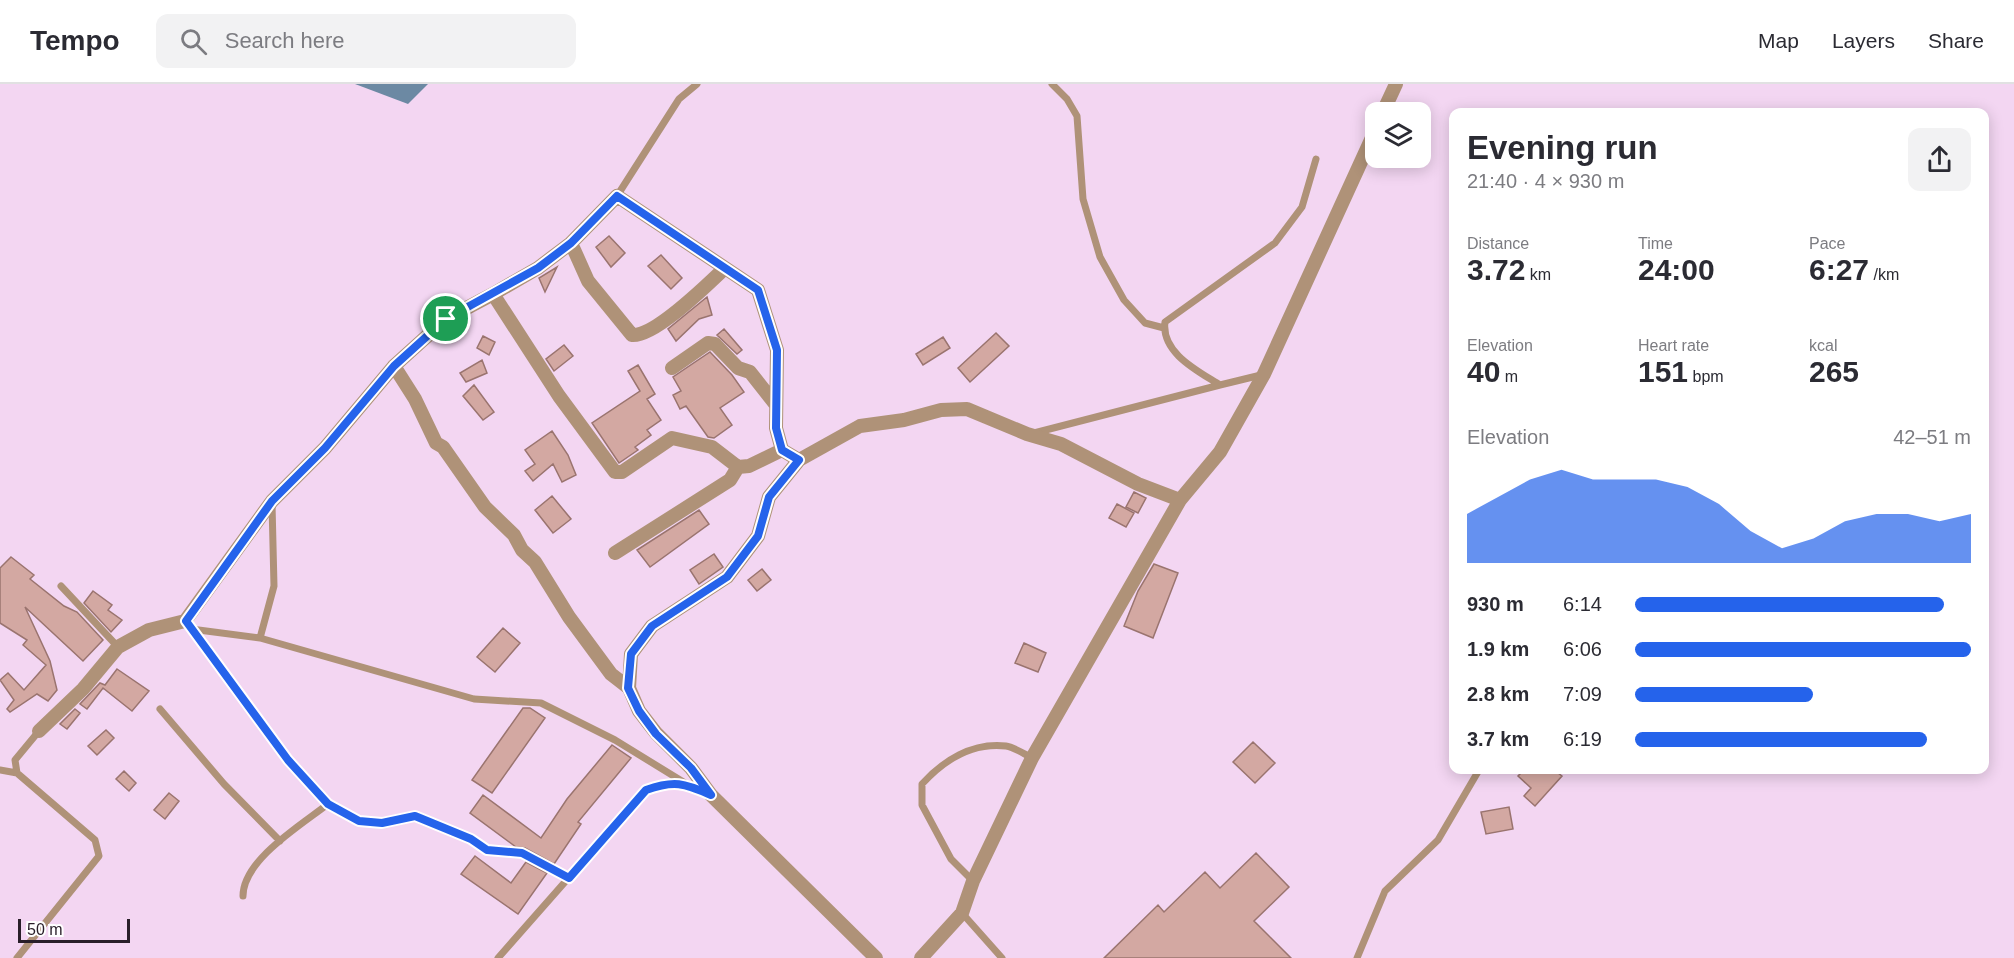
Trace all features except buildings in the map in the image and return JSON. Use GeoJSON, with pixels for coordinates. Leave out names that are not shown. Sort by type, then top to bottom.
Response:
{"type":"FeatureCollection","features":[{"type":"Feature","properties":{"kind":"street"},"geometry":{"type":"LineString","coordinates":[[1388,102],[1396,84]]}},
{"type":"Feature","properties":{"kind":"street"},"geometry":{"type":"LineString","coordinates":[[921,958],[962,913],[973,881],[1032,758],[1180,500],[1220,452],[1264,374],[1365,153]]}},
{"type":"Feature","properties":{"kind":"street"},"geometry":{"type":"LineString","coordinates":[[39,731],[83,689],[118,647],[149,630],[188,625],[272,501],[325,448],[394,366],[446,319],[538,268],[571,243],[617,196],[758,290],[777,350],[776,428],[782,450],[799,460]]}},
{"type":"Feature","properties":{"kind":"street"},"geometry":{"type":"LineString","coordinates":[[571,243],[588,281],[632,335],[640,335],[676,312],[725,267]]}},
{"type":"Feature","properties":{"kind":"street"},"geometry":{"type":"LineString","coordinates":[[493,294],[559,396],[615,472],[622,472],[672,438],[712,447],[738,467],[749,466],[782,450]]}},
{"type":"Feature","properties":{"kind":"street"},"geometry":{"type":"LineString","coordinates":[[672,368],[708,343],[715,344],[738,368],[750,372],[776,405]]}},
{"type":"Feature","properties":{"kind":"street"},"geometry":{"type":"LineString","coordinates":[[394,366],[415,399],[436,443],[443,447],[485,507],[514,534],[522,550],[535,561],[570,617],[611,674],[628,688],[639,711],[656,734],[691,768],[711,795],[876,958]]}},
{"type":"Feature","properties":{"kind":"street"},"geometry":{"type":"LineString","coordinates":[[628,688],[631,654],[652,626],[727,577],[758,536],[769,497],[799,460],[860,426],[904,420],[941,410],[967,409],[1027,434],[1061,444],[1138,484],[1180,500]]}},
{"type":"Feature","properties":{"kind":"street"},"geometry":{"type":"LineString","coordinates":[[615,553],[730,480],[738,467]]}},
{"type":"Feature","properties":{"kind":"lane"},"geometry":{"type":"LineString","coordinates":[[617,196],[679,99],[697,84]]}},
{"type":"Feature","properties":{"kind":"lane"},"geometry":{"type":"LineString","coordinates":[[1052,84],[1067,99],[1077,116],[1083,200],[1100,257],[1124,300],[1146,323],[1164,328]]}},
{"type":"Feature","properties":{"kind":"lane"},"geometry":{"type":"LineString","coordinates":[[1220,385],[1184,362],[1170,344],[1164,328],[1165,322],[1275,243],[1302,207],[1316,159]]}},
{"type":"Feature","properties":{"kind":"lane"},"geometry":{"type":"LineString","coordinates":[[1027,434],[1264,374]]}},
{"type":"Feature","properties":{"kind":"lane"},"geometry":{"type":"LineString","coordinates":[[260,638],[274,586],[272,501]]}},
{"type":"Feature","properties":{"kind":"lane"},"geometry":{"type":"LineString","coordinates":[[61,586],[118,647]]}},
{"type":"Feature","properties":{"kind":"lane"},"geometry":{"type":"LineString","coordinates":[[188,625],[260,638],[474,699],[541,703],[615,740],[685,783],[711,795]]}},
{"type":"Feature","properties":{"kind":"lane"},"geometry":{"type":"LineString","coordinates":[[188,625],[288,760],[328,804],[359,821],[382,823],[415,816],[471,839],[487,850],[522,853],[569,878]]}},
{"type":"Feature","properties":{"kind":"lane"},"geometry":{"type":"LineString","coordinates":[[160,709],[224,784],[280,841]]}},
{"type":"Feature","properties":{"kind":"lane"},"geometry":{"type":"LineString","coordinates":[[17,773],[15,760],[39,731]]}},
{"type":"Feature","properties":{"kind":"lane"},"geometry":{"type":"LineString","coordinates":[[973,881],[951,858],[922,805],[922,784],[938,766],[971,748],[1007,746],[1032,758]]}},
{"type":"Feature","properties":{"kind":"lane"},"geometry":{"type":"LineString","coordinates":[[0,770],[17,773],[95,840],[99,856],[17,958]]}},
{"type":"Feature","properties":{"kind":"lane"},"geometry":{"type":"LineString","coordinates":[[1357,958],[1385,891],[1438,840],[1477,774]]}},
{"type":"Feature","properties":{"kind":"lane"},"geometry":{"type":"LineString","coordinates":[[498,958],[646,790],[663,784],[685,783]]}},
{"type":"Feature","properties":{"kind":"lane"},"geometry":{"type":"LineString","coordinates":[[243,896],[243,889],[262,856],[328,804]]}},
{"type":"Feature","properties":{"kind":"lane"},"geometry":{"type":"LineString","coordinates":[[962,913],[1002,958]]}},
{"type":"Feature","properties":{"kind":"water"},"geometry":{"type":"Polygon","coordinates":[[[355,84],[428,84],[408,104],[355,84]]]}},
{"type":"Feature","properties":{"kind":"route"},"geometry":{"type":"LineString","coordinates":[[617,196],[758,290],[777,350],[776,428],[782,450],[799,460],[769,497],[758,536],[727,577],[652,626],[631,654],[628,688],[639,711],[656,734],[691,768],[711,795],[685,783],[663,784],[646,790],[569,878],[522,853],[481,848],[471,839],[415,816],[396,818],[382,823],[359,821],[328,804],[288,760],[186,621],[272,501],[325,448],[394,366],[446,319],[538,268],[571,243],[617,196]]}}]}
